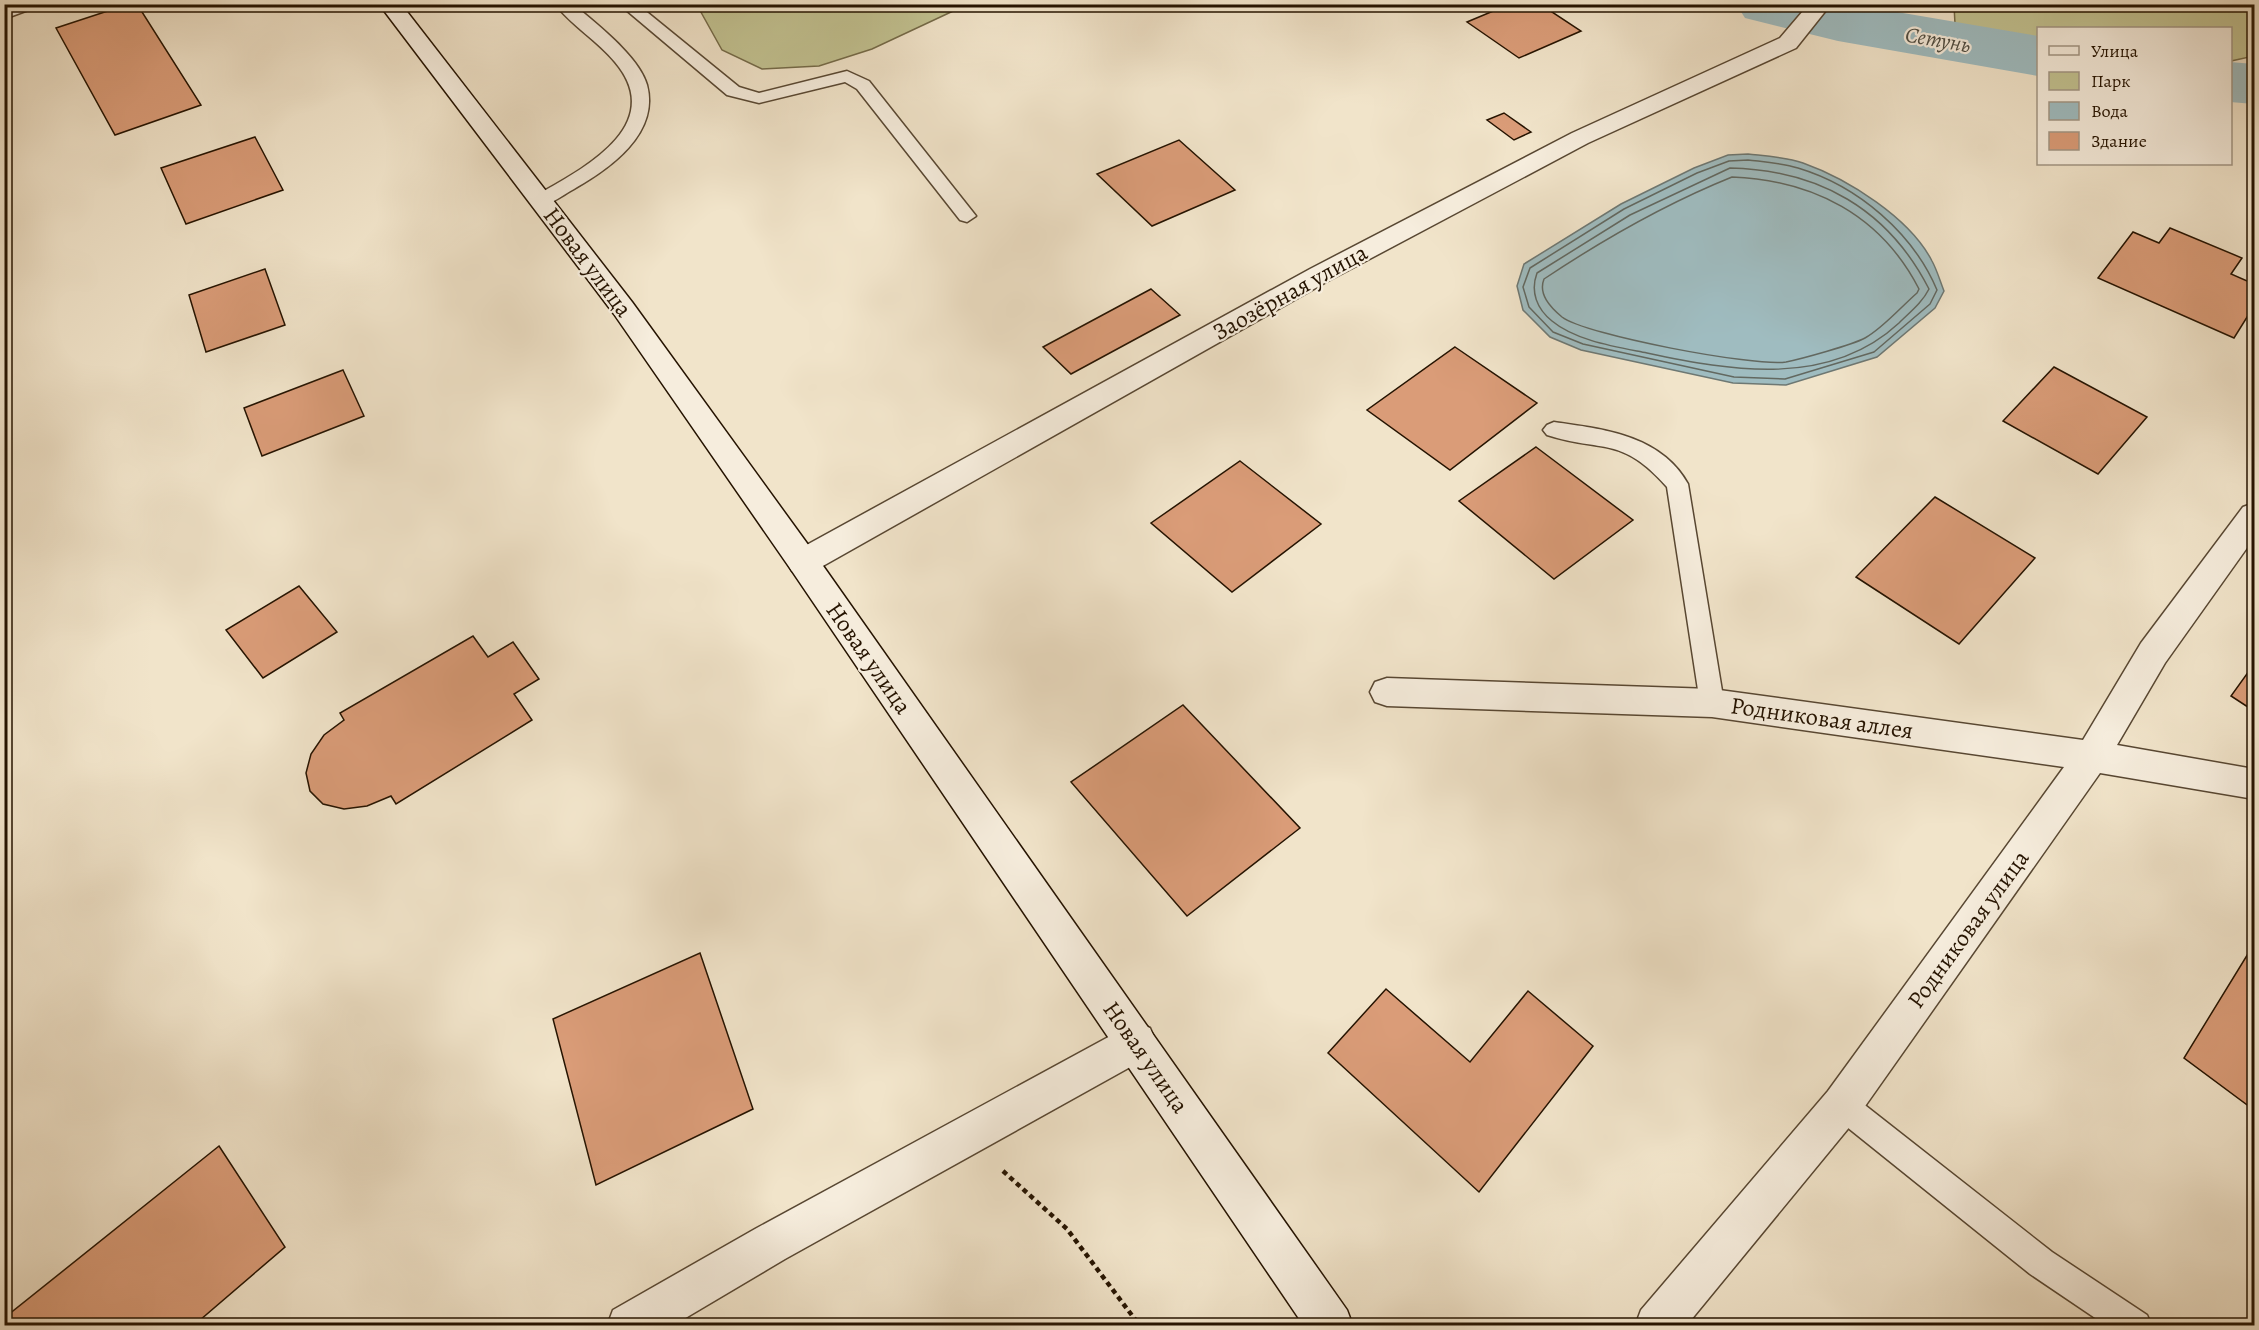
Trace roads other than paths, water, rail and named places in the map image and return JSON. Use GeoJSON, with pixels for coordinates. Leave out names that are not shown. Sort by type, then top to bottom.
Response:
{"type":"FeatureCollection","features":[{"type":"Feature","properties":{"kind":"street"},"geometry":{"type":"LineString","coordinates":[[4,13],[23,4]]}},
{"type":"Feature","properties":{"kind":"street","name":"Новая улица"},"geometry":{"type":"LineString","coordinates":[[389,4],[623,308],[803,562],[1331,1326]]}},
{"type":"Feature","properties":{"kind":"street","name":"Заозёрная улица"},"geometry":{"type":"LineString","coordinates":[[803,562],[1319,275],[1580,138],[1788,43],[1821,4]]}},
{"type":"Feature","properties":{"kind":"street","name":"Родниковая улица"},"geometry":{"type":"LineString","coordinates":[[1657,1326],[1842,1105],[2092,756],[2153,653],[2254,515]]}},
{"type":"Feature","properties":{"kind":"street","name":"Родниковая аллея"},"geometry":{"type":"LineString","coordinates":[[1387,692],[1712,703],[2092,756],[2254,784]]}},
{"type":"Feature","properties":{"kind":"street"},"geometry":{"type":"LineString","coordinates":[[629,1326],[1136,1042]]}},
{"type":"Feature","properties":{"kind":"lane"},"geometry":{"type":"LineString","coordinates":[[541,200],[599,166],[630,138],[640,109],[638,83],[608,45],[563,4]]}},
{"type":"Feature","properties":{"kind":"lane"},"geometry":{"type":"LineString","coordinates":[[627,4],[733,91],[759,98],[847,76],[863,85],[967,216]]}},
{"type":"Feature","properties":{"kind":"lane"},"geometry":{"type":"LineString","coordinates":[[1554,430],[1618,439],[1658,461],[1677,484],[1712,703]]}},
{"type":"Feature","properties":{"kind":"lane"},"geometry":{"type":"LineString","coordinates":[[1842,1105],[2041,1263],[2136,1326]]}},
{"type":"Feature","properties":{"kind":"water"},"geometry":{"type":"Polygon","coordinates":[[[1748,154],[1790,159],[1821,170],[1858,190],[1893,215],[1922,245],[1932,261],[1944,291],[1935,308],[1877,357],[1786,385],[1733,383],[1581,350],[1550,337],[1523,310],[1517,286],[1524,264],[1621,204],[1694,168],[1728,155],[1748,154]]]}},
{"type":"Feature","properties":{"kind":"waterway","name":"Сетунь"},"geometry":{"type":"LineString","coordinates":[[1768,4],[1838,22],[2037,56]]}},
{"type":"Feature","properties":{"kind":"waterway","name":"Сетунь"},"geometry":{"type":"LineString","coordinates":[[2232,82],[2254,84]]}}]}
